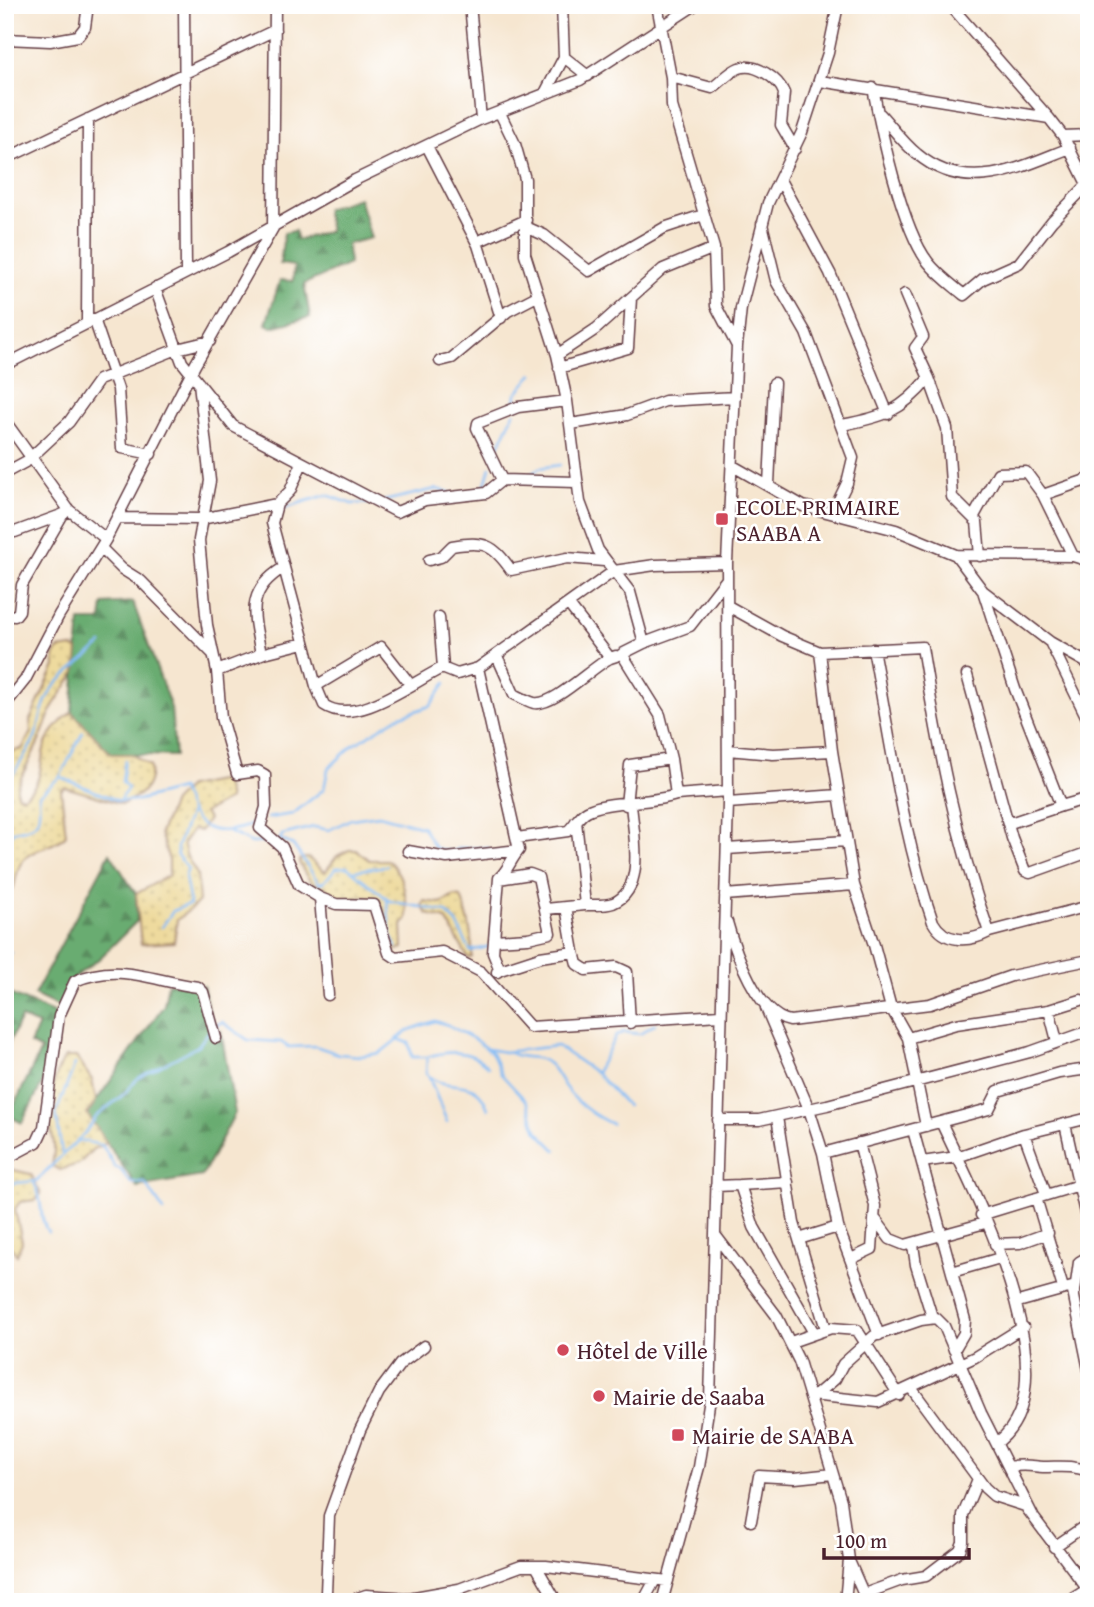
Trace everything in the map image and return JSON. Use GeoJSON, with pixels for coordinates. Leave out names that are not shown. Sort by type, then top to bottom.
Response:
{"type":"FeatureCollection","features":[{"type":"Feature","properties":{"kind":"street"},"geometry":{"type":"LineString","coordinates":[[5,39],[50,41],[78,36],[85,27],[88,5]]}},
{"type":"Feature","properties":{"kind":"street"},"geometry":{"type":"LineString","coordinates":[[184,5],[186,272]]}},
{"type":"Feature","properties":{"kind":"street"},"geometry":{"type":"LineString","coordinates":[[5,705],[24,680],[59,615],[103,543],[195,379],[210,341],[273,228],[275,5]]}},
{"type":"Feature","properties":{"kind":"street"},"geometry":{"type":"LineString","coordinates":[[470,5],[481,119]]}},
{"type":"Feature","properties":{"kind":"street"},"geometry":{"type":"LineString","coordinates":[[545,93],[564,57],[562,5]]}},
{"type":"Feature","properties":{"kind":"street"},"geometry":{"type":"LineString","coordinates":[[657,5],[671,77],[672,106],[714,248],[716,306],[737,346]]}},
{"type":"Feature","properties":{"kind":"street"},"geometry":{"type":"LineString","coordinates":[[5,365],[273,228],[355,180],[481,119],[588,76],[695,5]]}},
{"type":"Feature","properties":{"kind":"street"},"geometry":{"type":"LineString","coordinates":[[662,1602],[707,1425],[716,1236],[720,1015],[727,849],[726,580],[741,308],[762,224],[795,149],[820,81],[838,5]]}},
{"type":"Feature","properties":{"kind":"street"},"geometry":{"type":"LineString","coordinates":[[873,88],[901,201],[929,264],[964,295],[983,279],[1019,263],[1055,218],[1088,186],[1063,136],[950,5]]}},
{"type":"Feature","properties":{"kind":"street"},"geometry":{"type":"LineString","coordinates":[[5,159],[275,30]]}},
{"type":"Feature","properties":{"kind":"street"},"geometry":{"type":"LineString","coordinates":[[564,57],[588,76]]}},
{"type":"Feature","properties":{"kind":"street"},"geometry":{"type":"LineString","coordinates":[[671,77],[712,88],[737,69],[746,67],[774,79],[784,93],[782,128],[795,149]]}},
{"type":"Feature","properties":{"kind":"street"},"geometry":{"type":"LineString","coordinates":[[820,81],[1049,118]]}},
{"type":"Feature","properties":{"kind":"street"},"geometry":{"type":"LineString","coordinates":[[877,111],[915,153],[932,165],[971,176],[1000,175],[1070,148]]}},
{"type":"Feature","properties":{"kind":"street"},"geometry":{"type":"LineString","coordinates":[[500,113],[515,144],[525,179],[525,254],[557,355],[571,424],[576,482],[590,531],[604,561],[614,571],[632,599],[644,643]]}},
{"type":"Feature","properties":{"kind":"street"},"geometry":{"type":"LineString","coordinates":[[88,119],[91,320],[118,389],[122,447],[151,454]]}},
{"type":"Feature","properties":{"kind":"street"},"geometry":{"type":"LineString","coordinates":[[1063,136],[1089,135]]}},
{"type":"Feature","properties":{"kind":"street"},"geometry":{"type":"LineString","coordinates":[[427,146],[477,242],[501,317]]}},
{"type":"Feature","properties":{"kind":"street"},"geometry":{"type":"LineString","coordinates":[[780,180],[831,273],[888,414]]}},
{"type":"Feature","properties":{"kind":"street"},"geometry":{"type":"LineString","coordinates":[[526,224],[589,271],[664,228],[704,215]]}},
{"type":"Feature","properties":{"kind":"street"},"geometry":{"type":"LineString","coordinates":[[477,242],[526,224]]}},
{"type":"Feature","properties":{"kind":"street"},"geometry":{"type":"LineString","coordinates":[[762,224],[776,281],[806,333],[842,425],[853,463],[833,512]]}},
{"type":"Feature","properties":{"kind":"street"},"geometry":{"type":"LineString","coordinates":[[557,355],[596,329],[667,267],[714,248]]}},
{"type":"Feature","properties":{"kind":"street"},"geometry":{"type":"LineString","coordinates":[[155,288],[177,349],[195,379],[233,426],[397,512],[436,498],[486,492],[502,480],[576,482]]}},
{"type":"Feature","properties":{"kind":"street"},"geometry":{"type":"LineString","coordinates":[[905,294],[923,337],[915,348],[947,428],[952,497],[974,516],[978,524],[980,556]]}},
{"type":"Feature","properties":{"kind":"street"},"geometry":{"type":"LineString","coordinates":[[440,361],[452,358],[518,303],[537,296]]}},
{"type":"Feature","properties":{"kind":"street"},"geometry":{"type":"LineString","coordinates":[[559,368],[628,348],[631,298]]}},
{"type":"Feature","properties":{"kind":"street"},"geometry":{"type":"LineString","coordinates":[[5,473],[22,465],[69,422],[99,380],[177,349],[210,341]]}},
{"type":"Feature","properties":{"kind":"street"},"geometry":{"type":"LineString","coordinates":[[842,425],[888,414],[911,400],[929,378]]}},
{"type":"Feature","properties":{"kind":"street"},"geometry":{"type":"LineString","coordinates":[[195,379],[210,469],[199,540],[212,653],[218,671],[221,718],[235,770],[240,776],[262,772],[266,779],[266,807],[260,828],[282,847],[299,885],[336,904],[374,905],[378,909],[386,947],[395,957],[433,950],[442,952],[488,977],[530,1027],[630,1023],[720,1015]]}},
{"type":"Feature","properties":{"kind":"street"},"geometry":{"type":"LineString","coordinates":[[769,484],[774,383]]}},
{"type":"Feature","properties":{"kind":"street"},"geometry":{"type":"LineString","coordinates":[[571,424],[627,415],[665,401],[735,397]]}},
{"type":"Feature","properties":{"kind":"street"},"geometry":{"type":"LineString","coordinates":[[502,480],[478,434],[478,423],[515,408],[567,401]]}},
{"type":"Feature","properties":{"kind":"street"},"geometry":{"type":"LineString","coordinates":[[5,421],[31,456],[66,512],[103,543],[122,569],[141,582],[212,653]]}},
{"type":"Feature","properties":{"kind":"street"},"geometry":{"type":"LineString","coordinates":[[302,463],[290,491],[277,504],[272,523],[316,686],[324,705],[341,714],[372,706],[443,668],[457,674],[478,668],[614,571],[655,565],[727,564]]}},
{"type":"Feature","properties":{"kind":"street"},"geometry":{"type":"LineString","coordinates":[[733,466],[769,484],[803,506],[896,530],[956,555],[1073,556],[1089,561]]}},
{"type":"Feature","properties":{"kind":"street"},"geometry":{"type":"LineString","coordinates":[[974,516],[1000,472],[1026,472],[1043,495],[1073,556]]}},
{"type":"Feature","properties":{"kind":"street"},"geometry":{"type":"LineString","coordinates":[[1043,495],[1089,479]]}},
{"type":"Feature","properties":{"kind":"street"},"geometry":{"type":"LineString","coordinates":[[117,518],[201,519],[277,504]]}},
{"type":"Feature","properties":{"kind":"street"},"geometry":{"type":"LineString","coordinates":[[15,533],[66,512]]}},
{"type":"Feature","properties":{"kind":"street"},"geometry":{"type":"LineString","coordinates":[[5,615],[15,616],[19,611],[22,585],[66,512]]}},
{"type":"Feature","properties":{"kind":"street"},"geometry":{"type":"LineString","coordinates":[[429,560],[441,557],[452,546],[484,543],[493,548],[511,570],[567,558],[604,561]]}},
{"type":"Feature","properties":{"kind":"street"},"geometry":{"type":"LineString","coordinates":[[956,555],[983,591],[1049,642],[1089,664]]}},
{"type":"Feature","properties":{"kind":"street"},"geometry":{"type":"LineString","coordinates":[[261,654],[254,597],[273,574],[283,568]]}},
{"type":"Feature","properties":{"kind":"street"},"geometry":{"type":"LineString","coordinates":[[497,656],[514,694],[533,703],[542,703],[583,680],[598,664],[690,626],[726,580]]}},
{"type":"Feature","properties":{"kind":"street"},"geometry":{"type":"LineString","coordinates":[[983,591],[991,623],[1061,806]]}},
{"type":"Feature","properties":{"kind":"street"},"geometry":{"type":"LineString","coordinates":[[569,605],[610,658]]}},
{"type":"Feature","properties":{"kind":"street"},"geometry":{"type":"LineString","coordinates":[[728,606],[782,636],[820,652],[922,646],[946,791],[964,859],[989,932]]}},
{"type":"Feature","properties":{"kind":"street"},"geometry":{"type":"LineString","coordinates":[[439,617],[443,668]]}},
{"type":"Feature","properties":{"kind":"street"},"geometry":{"type":"LineString","coordinates":[[1049,642],[1089,722]]}},
{"type":"Feature","properties":{"kind":"street"},"geometry":{"type":"LineString","coordinates":[[218,671],[261,654],[304,643]]}},
{"type":"Feature","properties":{"kind":"street"},"geometry":{"type":"LineString","coordinates":[[316,686],[381,647],[410,684]]}},
{"type":"Feature","properties":{"kind":"street"},"geometry":{"type":"LineString","coordinates":[[873,649],[891,740],[901,812],[938,932],[952,938],[968,939],[1089,906]]}},
{"type":"Feature","properties":{"kind":"street"},"geometry":{"type":"LineString","coordinates":[[820,652],[832,751],[854,886],[874,945],[891,1009],[908,1038],[926,1126]]}},
{"type":"Feature","properties":{"kind":"street"},"geometry":{"type":"LineString","coordinates":[[622,653],[660,715],[671,759],[676,795]]}},
{"type":"Feature","properties":{"kind":"street"},"geometry":{"type":"LineString","coordinates":[[478,668],[519,850]]}},
{"type":"Feature","properties":{"kind":"street"},"geometry":{"type":"LineString","coordinates":[[967,675],[1017,850],[1027,872],[1089,852]]}},
{"type":"Feature","properties":{"kind":"street"},"geometry":{"type":"LineString","coordinates":[[728,750],[773,754],[832,751]]}},
{"type":"Feature","properties":{"kind":"street"},"geometry":{"type":"LineString","coordinates":[[546,909],[613,903],[633,883],[628,804],[630,765],[671,759]]}},
{"type":"Feature","properties":{"kind":"street"},"geometry":{"type":"LineString","coordinates":[[517,838],[568,831],[576,821],[597,807],[676,795],[839,795]]}},
{"type":"Feature","properties":{"kind":"street"},"geometry":{"type":"LineString","coordinates":[[1010,823],[1089,798]]}},
{"type":"Feature","properties":{"kind":"street"},"geometry":{"type":"LineString","coordinates":[[576,821],[585,905]]}},
{"type":"Feature","properties":{"kind":"street"},"geometry":{"type":"LineString","coordinates":[[727,849],[846,841]]}},
{"type":"Feature","properties":{"kind":"street"},"geometry":{"type":"LineString","coordinates":[[408,851],[447,858],[519,850]]}},
{"type":"Feature","properties":{"kind":"street"},"geometry":{"type":"LineString","coordinates":[[500,970],[493,953],[499,879],[509,859],[519,850]]}},
{"type":"Feature","properties":{"kind":"street"},"geometry":{"type":"LineString","coordinates":[[495,940],[528,938],[550,933],[538,877],[530,874],[499,879]]}},
{"type":"Feature","properties":{"kind":"street"},"geometry":{"type":"LineString","coordinates":[[724,895],[854,886]]}},
{"type":"Feature","properties":{"kind":"street"},"geometry":{"type":"LineString","coordinates":[[320,898],[328,995]]}},
{"type":"Feature","properties":{"kind":"street"},"geometry":{"type":"LineString","coordinates":[[566,907],[576,962],[586,970],[616,967],[627,972],[630,1023]]}},
{"type":"Feature","properties":{"kind":"street"},"geometry":{"type":"LineString","coordinates":[[724,913],[734,946],[765,1005],[809,1109],[823,1153],[838,1227],[879,1335]]}},
{"type":"Feature","properties":{"kind":"street"},"geometry":{"type":"LineString","coordinates":[[488,977],[500,970],[540,957],[574,951]]}},
{"type":"Feature","properties":{"kind":"street"},"geometry":{"type":"LineString","coordinates":[[765,1005],[778,1018],[790,1021],[930,1004],[1010,976],[1089,960]]}},
{"type":"Feature","properties":{"kind":"street"},"geometry":{"type":"LineString","coordinates":[[5,1159],[37,1142],[44,1127],[59,1016],[75,981],[105,971],[198,987],[203,992],[216,1038]]}},
{"type":"Feature","properties":{"kind":"street"},"geometry":{"type":"LineString","coordinates":[[908,1038],[956,1024],[1049,1010],[1081,1000]]}},
{"type":"Feature","properties":{"kind":"street"},"geometry":{"type":"LineString","coordinates":[[1049,1010],[1057,1041]]}},
{"type":"Feature","properties":{"kind":"street"},"geometry":{"type":"LineString","coordinates":[[718,1120],[777,1117],[1030,1052],[1089,1031]]}},
{"type":"Feature","properties":{"kind":"street"},"geometry":{"type":"LineString","coordinates":[[823,1153],[992,1108],[998,1091],[1059,1073],[1089,1069]]}},
{"type":"Feature","properties":{"kind":"street"},"geometry":{"type":"LineString","coordinates":[[777,1117],[799,1239],[827,1329]]}},
{"type":"Feature","properties":{"kind":"street"},"geometry":{"type":"LineString","coordinates":[[922,1162],[957,1157],[1024,1134],[1089,1118]]}},
{"type":"Feature","properties":{"kind":"street"},"geometry":{"type":"LineString","coordinates":[[941,1122],[995,1244],[1018,1302],[1023,1327],[1026,1351],[1022,1404],[1009,1433],[998,1442]]}},
{"type":"Feature","properties":{"kind":"street"},"geometry":{"type":"LineString","coordinates":[[1065,1124],[1076,1185],[1089,1231]]}},
{"type":"Feature","properties":{"kind":"street"},"geometry":{"type":"LineString","coordinates":[[913,1130],[965,1320],[964,1333],[954,1350]]}},
{"type":"Feature","properties":{"kind":"street"},"geometry":{"type":"LineString","coordinates":[[1024,1134],[1063,1288]]}},
{"type":"Feature","properties":{"kind":"street"},"geometry":{"type":"LineString","coordinates":[[851,1259],[872,1249],[876,1220],[859,1143]]}},
{"type":"Feature","properties":{"kind":"street"},"geometry":{"type":"LineString","coordinates":[[716,1186],[788,1182]]}},
{"type":"Feature","properties":{"kind":"street"},"geometry":{"type":"LineString","coordinates":[[876,1220],[890,1239],[899,1244],[913,1245],[1041,1196],[1089,1182]]}},
{"type":"Feature","properties":{"kind":"street"},"geometry":{"type":"LineString","coordinates":[[740,1185],[754,1227],[814,1333]]}},
{"type":"Feature","properties":{"kind":"street"},"geometry":{"type":"LineString","coordinates":[[799,1239],[838,1227]]}},
{"type":"Feature","properties":{"kind":"street"},"geometry":{"type":"LineString","coordinates":[[995,1244],[1020,1243],[1048,1233]]}},
{"type":"Feature","properties":{"kind":"street"},"geometry":{"type":"LineString","coordinates":[[716,1236],[755,1285],[791,1342],[812,1395],[833,1475],[849,1560],[865,1598],[902,1580],[926,1576],[960,1550],[963,1542],[963,1515],[978,1479]]}},
{"type":"Feature","properties":{"kind":"street"},"geometry":{"type":"LineString","coordinates":[[913,1245],[916,1265],[932,1317]]}},
{"type":"Feature","properties":{"kind":"street"},"geometry":{"type":"LineString","coordinates":[[1075,1291],[1079,1262],[1089,1256]]}},
{"type":"Feature","properties":{"kind":"street"},"geometry":{"type":"LineString","coordinates":[[952,1272],[1000,1258]]}},
{"type":"Feature","properties":{"kind":"street"},"geometry":{"type":"LineString","coordinates":[[1018,1302],[1069,1286],[1075,1291],[1083,1303],[1089,1370]]}},
{"type":"Feature","properties":{"kind":"street"},"geometry":{"type":"LineString","coordinates":[[812,1395],[835,1380],[843,1364],[879,1335],[932,1317],[941,1321],[981,1413],[998,1442],[1033,1517]]}},
{"type":"Feature","properties":{"kind":"street"},"geometry":{"type":"LineString","coordinates":[[812,1395],[870,1404],[899,1395],[961,1364],[1023,1327]]}},
{"type":"Feature","properties":{"kind":"street"},"geometry":{"type":"LineString","coordinates":[[791,1342],[827,1329],[854,1329],[899,1395]]}},
{"type":"Feature","properties":{"kind":"street"},"geometry":{"type":"LineString","coordinates":[[322,1602],[326,1592],[329,1516],[360,1430],[379,1392],[400,1364],[424,1346]]}},
{"type":"Feature","properties":{"kind":"street"},"geometry":{"type":"LineString","coordinates":[[912,1389],[978,1479],[994,1496],[1020,1502],[1088,1590],[1067,1602]]}},
{"type":"Feature","properties":{"kind":"street"},"geometry":{"type":"LineString","coordinates":[[1009,1467],[1023,1463],[1044,1467],[1067,1465],[1089,1471]]}},
{"type":"Feature","properties":{"kind":"street"},"geometry":{"type":"LineString","coordinates":[[751,1521],[756,1482],[761,1475],[795,1478],[833,1475]]}},
{"type":"Feature","properties":{"kind":"street"},"geometry":{"type":"LineString","coordinates":[[1054,1547],[1089,1523]]}},
{"type":"Feature","properties":{"kind":"street"},"geometry":{"type":"LineString","coordinates":[[845,1602],[849,1560]]}},
{"type":"Feature","properties":{"kind":"street"},"geometry":{"type":"LineString","coordinates":[[347,1602],[366,1595],[410,1598],[459,1589],[521,1566],[668,1581]]}},
{"type":"Feature","properties":{"kind":"street"},"geometry":{"type":"LineString","coordinates":[[536,1566],[557,1602]]}},
{"type":"Feature","properties":{"kind":"street"},"geometry":{"type":"LineString","coordinates":[[643,1602],[655,1580]]}},
{"type":"Feature","properties":{"kind":"street"},"geometry":{"type":"LineString","coordinates":[[546,1584],[546,1602]]}},
{"type":"Feature","properties":{"kind":"green space"},"geometry":{"type":"Polygon","coordinates":[[[359,198],[371,238],[347,244],[349,264],[304,284],[310,317],[272,327],[266,324],[280,280],[293,281],[294,266],[280,264],[284,233],[295,231],[297,240],[330,231],[325,209],[359,198]]]}},
{"type":"Feature","properties":{"kind":"green space"},"geometry":{"type":"Polygon","coordinates":[[[133,602],[171,708],[175,756],[111,754],[72,712],[80,621],[101,621],[103,604],[133,602]]]}},
{"type":"Feature","properties":{"kind":"green space"},"geometry":{"type":"Polygon","coordinates":[[[110,853],[136,894],[137,921],[100,958],[75,977],[59,1007],[34,995],[110,853]]]}},
{"type":"Feature","properties":{"kind":"green space"},"geometry":{"type":"Polygon","coordinates":[[[168,983],[203,986],[214,1034],[221,1031],[235,1113],[202,1176],[137,1187],[87,1114],[164,1005],[168,983]]]}},
{"type":"Feature","properties":{"kind":"green space"},"geometry":{"type":"Polygon","coordinates":[[[5,992],[58,1015],[51,1066],[22,1123],[9,1116],[41,1050],[30,1044],[39,1025],[21,1018],[5,1051],[5,992]]]}},
{"type":"Feature","properties":{"kind":"sand"},"geometry":{"type":"Polygon","coordinates":[[[72,647],[78,650],[76,672],[53,706],[17,786],[17,795],[23,797],[33,788],[39,777],[43,753],[50,735],[72,712],[111,754],[131,754],[150,766],[150,780],[140,794],[122,804],[65,787],[61,790],[66,835],[56,843],[26,857],[19,868],[13,889],[5,894],[5,762],[13,751],[22,749],[31,732],[30,720],[55,666],[54,656],[59,649],[72,647]]]}},
{"type":"Feature","properties":{"kind":"sand"},"geometry":{"type":"Polygon","coordinates":[[[224,780],[229,799],[204,813],[208,819],[200,831],[193,829],[183,843],[187,857],[197,874],[199,902],[177,920],[174,942],[141,944],[136,894],[169,875],[169,860],[160,833],[173,802],[188,787],[224,780]]]}},
{"type":"Feature","properties":{"kind":"sand"},"geometry":{"type":"Polygon","coordinates":[[[349,850],[356,850],[369,860],[387,860],[401,879],[407,919],[402,925],[403,948],[394,951],[390,948],[384,909],[377,900],[371,897],[343,900],[330,898],[326,888],[309,880],[299,862],[301,858],[308,858],[325,872],[337,856],[349,850]]]}},
{"type":"Feature","properties":{"kind":"sand"},"geometry":{"type":"Polygon","coordinates":[[[455,896],[461,897],[470,927],[472,957],[468,958],[446,919],[428,914],[422,907],[424,901],[440,903],[455,896]]]}},
{"type":"Feature","properties":{"kind":"sand"},"geometry":{"type":"Polygon","coordinates":[[[65,1057],[76,1057],[92,1080],[96,1101],[87,1114],[107,1143],[93,1149],[79,1164],[60,1170],[52,1166],[54,1143],[48,1115],[52,1089],[65,1057]]]}},
{"type":"Feature","properties":{"kind":"sand"},"geometry":{"type":"Polygon","coordinates":[[[5,1168],[31,1174],[41,1194],[35,1200],[20,1202],[15,1209],[22,1242],[17,1255],[5,1240],[5,1168]]]}},
{"type":"Feature","properties":{"kind":"waterway"},"geometry":{"type":"LineString","coordinates":[[515,403],[516,394],[533,374]]}},
{"type":"Feature","properties":{"kind":"waterway"},"geometry":{"type":"LineString","coordinates":[[495,454],[514,413]]}},
{"type":"Feature","properties":{"kind":"waterway"},"geometry":{"type":"LineString","coordinates":[[528,477],[539,468],[560,465]]}},
{"type":"Feature","properties":{"kind":"waterway"},"geometry":{"type":"LineString","coordinates":[[484,488],[490,467]]}},
{"type":"Feature","properties":{"kind":"waterway"},"geometry":{"type":"LineString","coordinates":[[505,474],[522,476]]}},
{"type":"Feature","properties":{"kind":"waterway"},"geometry":{"type":"LineString","coordinates":[[384,501],[436,489],[449,492]]}},
{"type":"Feature","properties":{"kind":"waterway"},"geometry":{"type":"LineString","coordinates":[[280,509],[327,495],[352,504],[370,503]]}},
{"type":"Feature","properties":{"kind":"waterway"},"geometry":{"type":"LineString","coordinates":[[5,788],[35,737],[51,691],[62,678],[102,644]]}},
{"type":"Feature","properties":{"kind":"waterway"},"geometry":{"type":"LineString","coordinates":[[268,818],[293,814],[324,789],[328,769],[352,746],[398,717],[430,706],[446,683]]}},
{"type":"Feature","properties":{"kind":"waterway"},"geometry":{"type":"LineString","coordinates":[[60,777],[83,732]]}},
{"type":"Feature","properties":{"kind":"waterway"},"geometry":{"type":"LineString","coordinates":[[119,801],[128,788],[122,782],[125,760]]}},
{"type":"Feature","properties":{"kind":"waterway"},"geometry":{"type":"LineString","coordinates":[[5,843],[13,831],[33,825],[38,817],[39,795],[60,777],[119,801],[139,800],[181,789],[193,816],[209,829],[231,830],[259,822]]}},
{"type":"Feature","properties":{"kind":"waterway"},"geometry":{"type":"LineString","coordinates":[[162,927],[173,911],[190,904],[185,877],[188,869],[177,855],[177,847],[190,813]]}},
{"type":"Feature","properties":{"kind":"waterway"},"geometry":{"type":"LineString","coordinates":[[280,840],[282,835],[314,827],[329,830],[351,819],[379,815],[423,827],[435,848],[451,852],[460,848],[488,848]]}},
{"type":"Feature","properties":{"kind":"waterway"},"geometry":{"type":"LineString","coordinates":[[229,832],[252,843],[271,842]]}},
{"type":"Feature","properties":{"kind":"waterway"},"geometry":{"type":"LineString","coordinates":[[281,840],[293,845],[319,883],[324,882],[336,868],[347,867],[390,901],[446,912],[457,923],[470,951],[491,946]]}},
{"type":"Feature","properties":{"kind":"waterway"},"geometry":{"type":"LineString","coordinates":[[353,871],[387,866]]}},
{"type":"Feature","properties":{"kind":"waterway"},"geometry":{"type":"LineString","coordinates":[[386,897],[391,935],[396,947]]}},
{"type":"Feature","properties":{"kind":"waterway"},"geometry":{"type":"LineString","coordinates":[[5,954],[11,953]]}},
{"type":"Feature","properties":{"kind":"waterway"},"geometry":{"type":"LineString","coordinates":[[676,1013],[686,1011]]}},
{"type":"Feature","properties":{"kind":"waterway"},"geometry":{"type":"LineString","coordinates":[[215,1026],[222,1022],[248,1040],[281,1042],[288,1047],[315,1046],[339,1054],[361,1056],[380,1053],[409,1030],[435,1021],[448,1025],[474,1039],[492,1053],[501,1074],[527,1102],[537,1131],[556,1150]]}},
{"type":"Feature","properties":{"kind":"waterway"},"geometry":{"type":"LineString","coordinates":[[488,1049],[504,1052],[557,1046],[596,1073],[616,1036],[624,1032],[640,1034],[655,1024]]}},
{"type":"Feature","properties":{"kind":"waterway"},"geometry":{"type":"LineString","coordinates":[[5,1184],[36,1181],[85,1133],[96,1117],[124,1094],[138,1078],[198,1046],[210,1030]]}},
{"type":"Feature","properties":{"kind":"waterway"},"geometry":{"type":"LineString","coordinates":[[398,1039],[409,1043],[412,1057],[427,1057],[426,1073],[434,1080],[476,1091],[488,1109]]}},
{"type":"Feature","properties":{"kind":"waterway"},"geometry":{"type":"LineString","coordinates":[[509,1052],[549,1064],[575,1098],[592,1113],[612,1124]]}},
{"type":"Feature","properties":{"kind":"waterway"},"geometry":{"type":"LineString","coordinates":[[427,1057],[460,1053],[475,1057],[488,1067]]}},
{"type":"Feature","properties":{"kind":"waterway"},"geometry":{"type":"LineString","coordinates":[[62,1153],[56,1113],[75,1064]]}},
{"type":"Feature","properties":{"kind":"waterway"},"geometry":{"type":"LineString","coordinates":[[596,1073],[627,1106]]}},
{"type":"Feature","properties":{"kind":"waterway"},"geometry":{"type":"LineString","coordinates":[[429,1077],[447,1122]]}},
{"type":"Feature","properties":{"kind":"waterway"},"geometry":{"type":"LineString","coordinates":[[77,1140],[102,1145],[115,1167],[120,1169],[131,1183],[145,1183],[164,1211]]}},
{"type":"Feature","properties":{"kind":"waterway"},"geometry":{"type":"LineString","coordinates":[[34,1183],[48,1232]]}},
{"type":"Feature","properties":{"kind":"place","name":"ECOLE PRIMAIRE SAABA A"},"geometry":{"type":"Point","coordinates":[722,519]}},
{"type":"Feature","properties":{"kind":"place","name":"Hôtel de Ville"},"geometry":{"type":"Point","coordinates":[563,1350]}},
{"type":"Feature","properties":{"kind":"place","name":"Mairie de Saaba"},"geometry":{"type":"Point","coordinates":[599,1396]}},
{"type":"Feature","properties":{"kind":"place","name":"Mairie de SAABA"},"geometry":{"type":"Point","coordinates":[678,1435]}}]}
